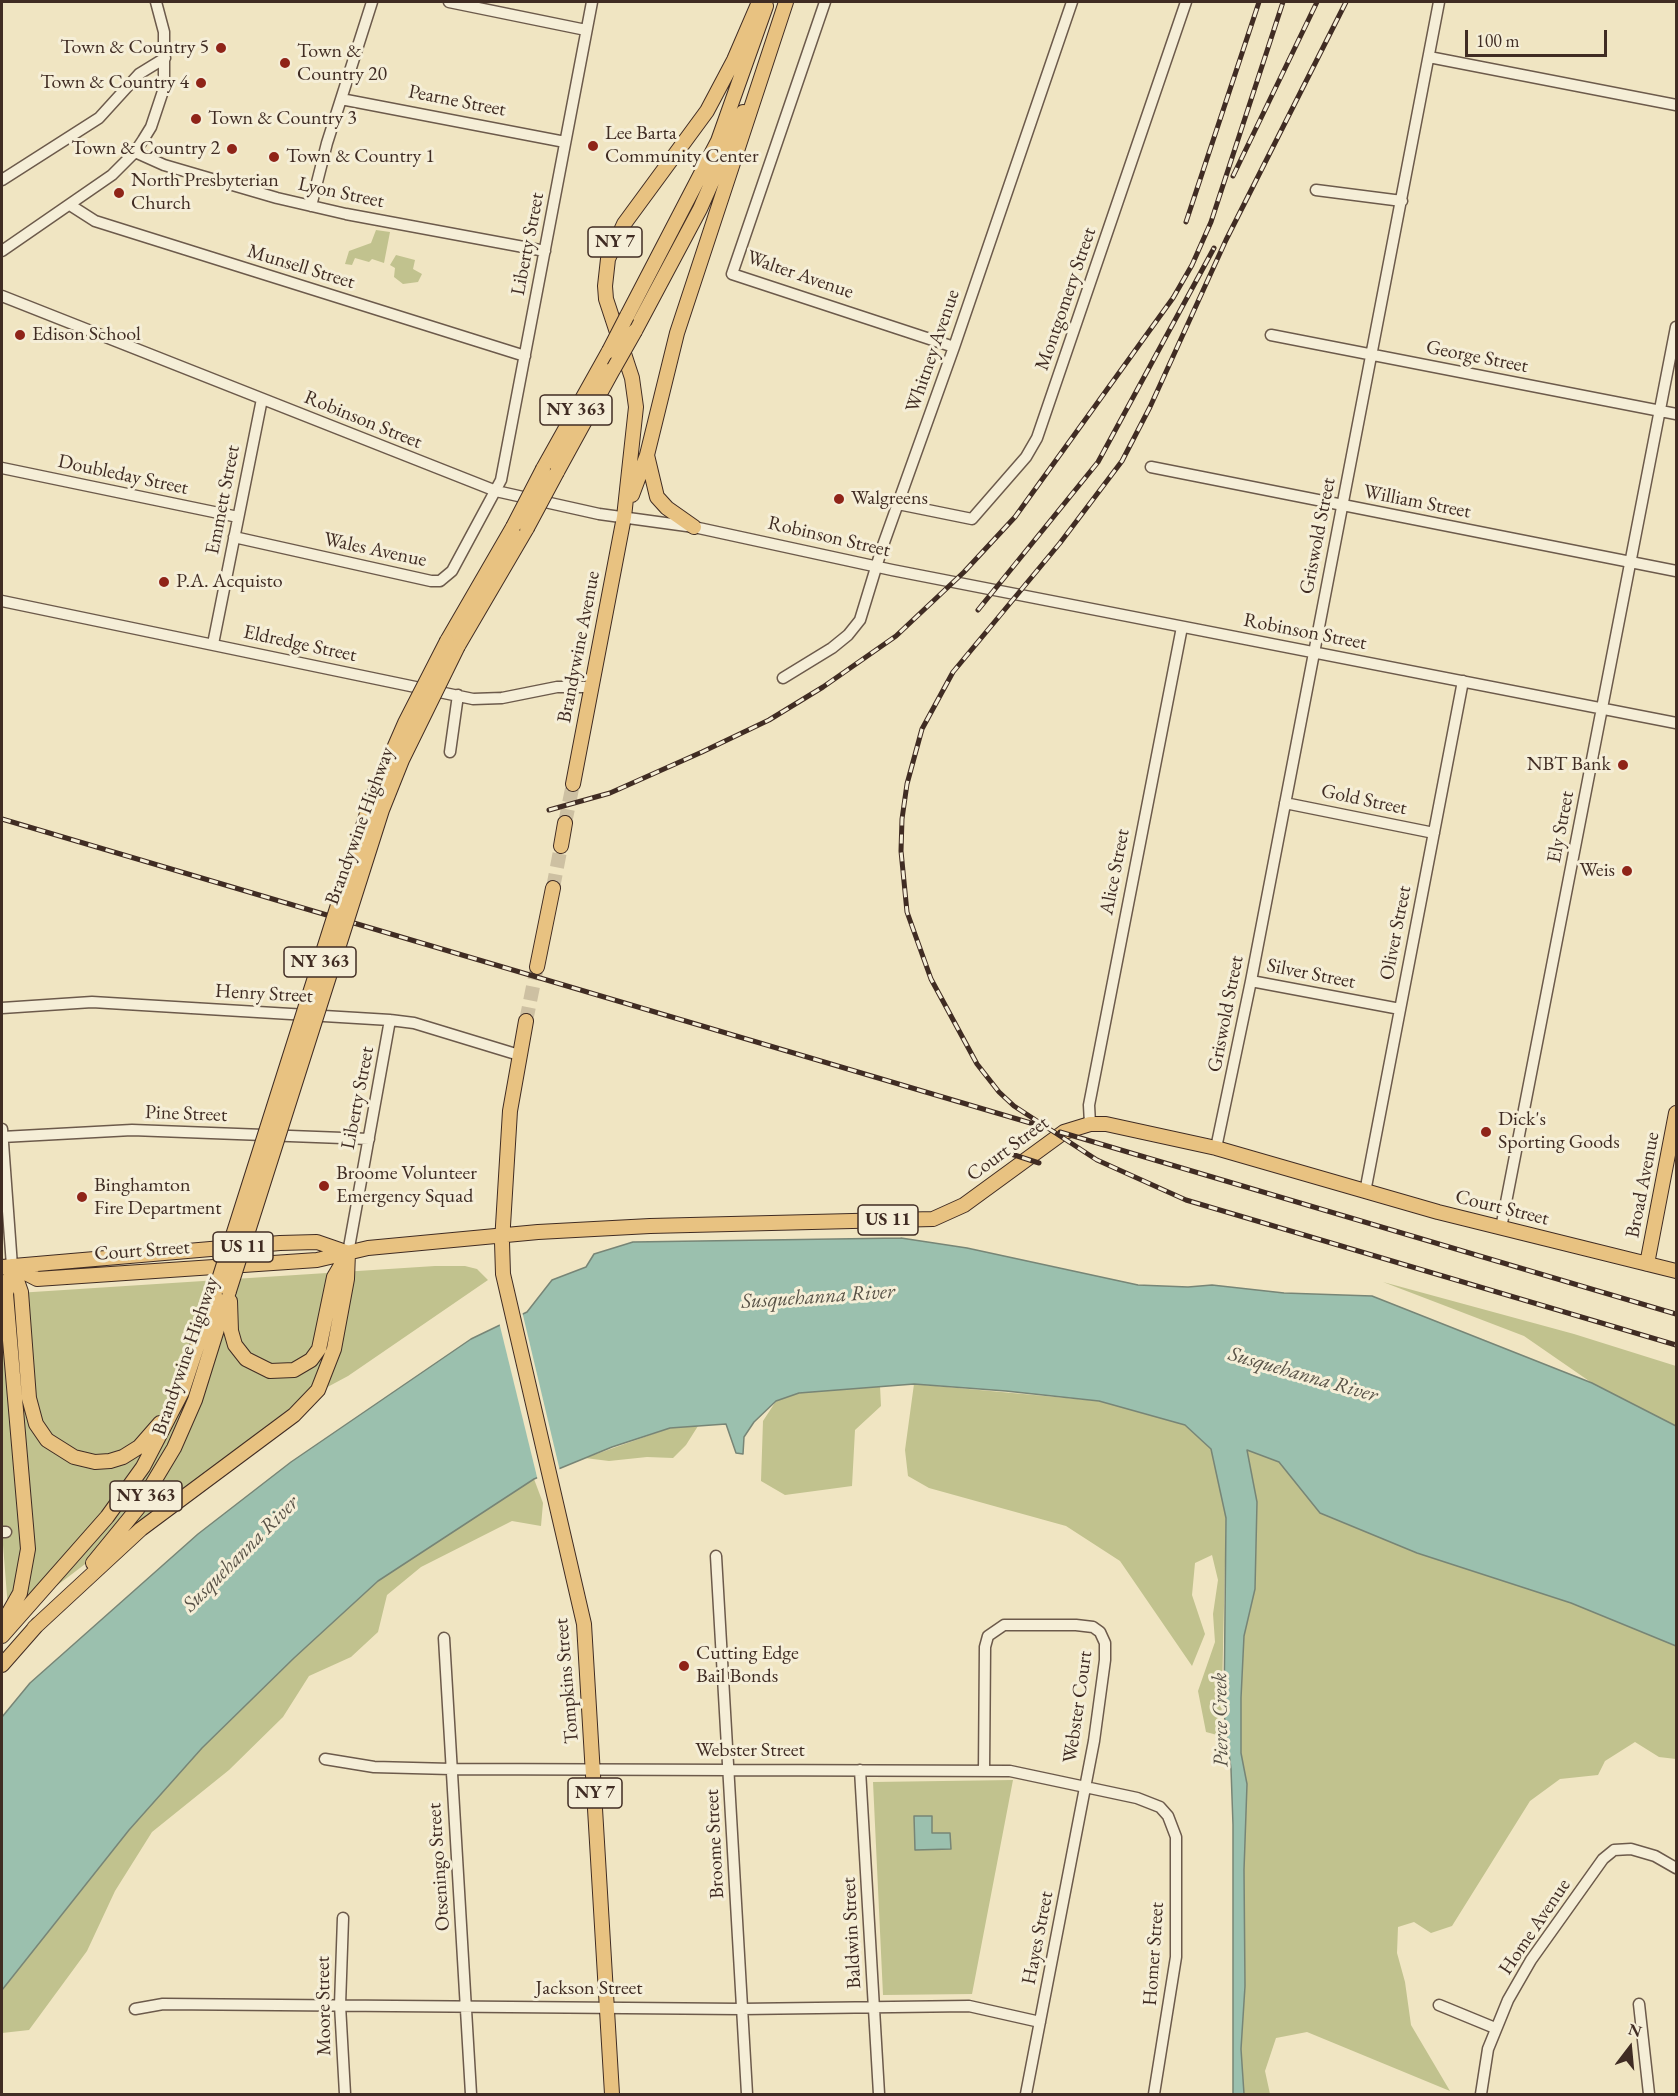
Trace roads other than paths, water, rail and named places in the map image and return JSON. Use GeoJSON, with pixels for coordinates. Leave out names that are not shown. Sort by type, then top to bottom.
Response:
{"type":"FeatureCollection","features":[{"type":"Feature","properties":{"kind":"main road","name":"NY 7"},"geometry":{"type":"LineString","coordinates":[[624,517],[634,426],[635,393],[606,299],[608,259],[624,224],[707,111],[734,60],[759,2]]}},
{"type":"Feature","properties":{"kind":"main road","name":"Brandywine Highway"},"geometry":{"type":"LineString","coordinates":[[2,1665],[112,1540],[138,1508],[167,1462],[195,1400],[222,1292],[373,794],[405,723],[520,527],[717,141],[768,2]]}},
{"type":"Feature","properties":{"kind":"main road","name":"NY 7"},"geometry":{"type":"LineString","coordinates":[[624,517],[647,455],[677,333],[786,2]]}},
{"type":"Feature","properties":{"kind":"main road","name":"Brandywine Highway"},"geometry":{"type":"LineString","coordinates":[[550,470],[614,368],[671,266],[725,154],[786,2]]}},
{"type":"Feature","properties":{"kind":"main road"},"geometry":{"type":"LineString","coordinates":[[647,455],[657,497],[667,508],[694,527]]}},
{"type":"Feature","properties":{"kind":"main road","name":"Brandywine Avenue"},"geometry":{"type":"LineString","coordinates":[[573,784],[624,517]]}},
{"type":"Feature","properties":{"kind":"main road"},"geometry":{"type":"LineString","coordinates":[[561,846],[565,823]]}},
{"type":"Feature","properties":{"kind":"main road"},"geometry":{"type":"LineString","coordinates":[[537,967],[553,888]]}},
{"type":"Feature","properties":{"kind":"main road","name":"NY 7"},"geometry":{"type":"LineString","coordinates":[[502,1236],[510,1111],[526,1022]]}},
{"type":"Feature","properties":{"kind":"main road","name":"Broad Avenue"},"geometry":{"type":"LineString","coordinates":[[1647,1263],[1677,1113]]}},
{"type":"Feature","properties":{"kind":"main road","name":"Court Street"},"geometry":{"type":"LineString","coordinates":[[7,1267],[37,1279],[317,1260],[368,1248],[650,1226],[933,1219],[964,1205],[1051,1140],[1073,1129],[1090,1124],[1116,1125],[1216,1148],[1365,1192],[1677,1271]]}},
{"type":"Feature","properties":{"kind":"main road","name":"Tompkins Street"},"geometry":{"type":"LineString","coordinates":[[502,1236],[505,1293],[584,1624],[612,2094]]}},
{"type":"Feature","properties":{"kind":"main road"},"geometry":{"type":"LineString","coordinates":[[222,1292],[231,1331],[241,1353],[259,1368],[278,1373],[294,1370],[311,1360],[319,1349],[334,1277],[348,1253]]}},
{"type":"Feature","properties":{"kind":"main road"},"geometry":{"type":"LineString","coordinates":[[34,1628],[141,1529],[294,1415],[318,1390],[334,1349],[347,1279],[348,1253]]}},
{"type":"Feature","properties":{"kind":"main road"},"geometry":{"type":"LineString","coordinates":[[7,1267],[21,1292],[22,1335],[32,1413],[47,1440],[69,1455],[89,1461],[105,1461],[123,1457],[140,1447],[166,1412],[197,1350]]}},
{"type":"Feature","properties":{"kind":"main road"},"geometry":{"type":"LineString","coordinates":[[2,1625],[20,1593],[28,1549],[6,1294],[7,1267]]}},
{"type":"Feature","properties":{"kind":"main road","name":"Brandywine Highway"},"geometry":{"type":"LineString","coordinates":[[2,1636],[107,1517],[134,1482],[171,1414],[222,1292]]}},
{"type":"Feature","properties":{"kind":"street"},"geometry":{"type":"LineString","coordinates":[[2,251],[112,175],[135,152],[151,127],[160,106],[164,88],[164,32],[156,2]]}},
{"type":"Feature","properties":{"kind":"street"},"geometry":{"type":"LineString","coordinates":[[311,206],[341,99],[372,2]]}},
{"type":"Feature","properties":{"kind":"street"},"geometry":{"type":"LineString","coordinates":[[449,2],[586,30]]}},
{"type":"Feature","properties":{"kind":"street","name":"Liberty Street"},"geometry":{"type":"LineString","coordinates":[[496,492],[501,480],[592,2]]}},
{"type":"Feature","properties":{"kind":"street","name":"Walter Avenue"},"geometry":{"type":"LineString","coordinates":[[825,2],[732,274],[954,347]]}},
{"type":"Feature","properties":{"kind":"street","name":"Whitney Avenue"},"geometry":{"type":"LineString","coordinates":[[783,678],[832,648],[856,627],[864,609],[876,566],[1072,2]]}},
{"type":"Feature","properties":{"kind":"street","name":"Montgomery Street"},"geometry":{"type":"LineString","coordinates":[[898,504],[972,519],[1031,447],[1041,427],[1186,2]]}},
{"type":"Feature","properties":{"kind":"street","name":"Griswold Street"},"geometry":{"type":"LineString","coordinates":[[1216,1148],[1286,803],[1439,2]]}},
{"type":"Feature","properties":{"kind":"street"},"geometry":{"type":"LineString","coordinates":[[1429,57],[1677,105]]}},
{"type":"Feature","properties":{"kind":"street"},"geometry":{"type":"LineString","coordinates":[[2,180],[99,118],[139,74],[165,58]]}},
{"type":"Feature","properties":{"kind":"street","name":"Pearne Street"},"geometry":{"type":"LineString","coordinates":[[341,99],[565,142]]}},
{"type":"Feature","properties":{"kind":"street","name":"Lyon Street"},"geometry":{"type":"LineString","coordinates":[[135,152],[175,168],[311,206],[545,251]]}},
{"type":"Feature","properties":{"kind":"street"},"geometry":{"type":"LineString","coordinates":[[1316,190],[1402,201]]}},
{"type":"Feature","properties":{"kind":"street","name":"Munsell Street"},"geometry":{"type":"LineString","coordinates":[[70,205],[95,221],[525,356]]}},
{"type":"Feature","properties":{"kind":"street","name":"Robinson Street"},"geometry":{"type":"LineString","coordinates":[[2,296],[496,492],[556,506],[694,527],[876,566],[1677,723]]}},
{"type":"Feature","properties":{"kind":"street","name":"Ely Street"},"geometry":{"type":"LineString","coordinates":[[1501,1228],[1677,327]]}},
{"type":"Feature","properties":{"kind":"street","name":"George Street"},"geometry":{"type":"LineString","coordinates":[[1271,335],[1677,414]]}},
{"type":"Feature","properties":{"kind":"street","name":"Emmett Street"},"geometry":{"type":"LineString","coordinates":[[213,644],[262,399]]}},
{"type":"Feature","properties":{"kind":"street","name":"William Street"},"geometry":{"type":"LineString","coordinates":[[1151,467],[1677,571]]}},
{"type":"Feature","properties":{"kind":"street","name":"Doubleday Street"},"geometry":{"type":"LineString","coordinates":[[2,468],[238,517]]}},
{"type":"Feature","properties":{"kind":"street","name":"Wales Avenue"},"geometry":{"type":"LineString","coordinates":[[234,537],[393,573],[440,581],[452,571],[496,492]]}},
{"type":"Feature","properties":{"kind":"street","name":"Eldredge Street"},"geometry":{"type":"LineString","coordinates":[[2,602],[459,695],[489,699],[557,687],[592,687]]}},
{"type":"Feature","properties":{"kind":"street","name":"Alice Street"},"geometry":{"type":"LineString","coordinates":[[1090,1124],[1089,1105],[1182,627]]}},
{"type":"Feature","properties":{"kind":"street","name":"Oliver Street"},"geometry":{"type":"LineString","coordinates":[[1365,1192],[1463,681]]}},
{"type":"Feature","properties":{"kind":"street"},"geometry":{"type":"LineString","coordinates":[[450,752],[459,695]]}},
{"type":"Feature","properties":{"kind":"street","name":"Gold Street"},"geometry":{"type":"LineString","coordinates":[[1286,803],[1434,833]]}},
{"type":"Feature","properties":{"kind":"street","name":"Silver Street"},"geometry":{"type":"LineString","coordinates":[[1251,981],[1400,1010]]}},
{"type":"Feature","properties":{"kind":"street","name":"Henry Street"},"geometry":{"type":"LineString","coordinates":[[2,1008],[92,1002],[390,1020],[414,1023],[519,1055]]}},
{"type":"Feature","properties":{"kind":"street","name":"Liberty Street"},"geometry":{"type":"LineString","coordinates":[[348,1253],[390,1020]]}},
{"type":"Feature","properties":{"kind":"street"},"geometry":{"type":"LineString","coordinates":[[2,1129],[7,1267]]}},
{"type":"Feature","properties":{"kind":"street","name":"Pine Street"},"geometry":{"type":"LineString","coordinates":[[2,1137],[132,1130],[369,1139]]}},
{"type":"Feature","properties":{"kind":"street","name":"Broome Street"},"geometry":{"type":"LineString","coordinates":[[716,1556],[747,2094]]}},
{"type":"Feature","properties":{"kind":"street","name":"Webster Court"},"geometry":{"type":"LineString","coordinates":[[984,1771],[985,1647],[988,1636],[1004,1625],[1093,1627],[1100,1632],[1105,1643],[1105,1660],[1084,1787]]}},
{"type":"Feature","properties":{"kind":"street","name":"Otseningo Street"},"geometry":{"type":"LineString","coordinates":[[444,1638],[471,2094]]}},
{"type":"Feature","properties":{"kind":"street","name":"Webster Street"},"geometry":{"type":"LineString","coordinates":[[325,1759],[374,1767],[452,1769],[984,1771],[1026,1774],[1137,1798],[1160,1807],[1168,1816]]}},
{"type":"Feature","properties":{"kind":"street","name":"Baldwin Street"},"geometry":{"type":"LineString","coordinates":[[860,1770],[879,2094]]}},
{"type":"Feature","properties":{"kind":"street","name":"Hayes Street"},"geometry":{"type":"LineString","coordinates":[[1026,2094],[1084,1787]]}},
{"type":"Feature","properties":{"kind":"street","name":"Homer Street"},"geometry":{"type":"LineString","coordinates":[[1154,2094],[1176,1957],[1176,1837],[1168,1816]]}},
{"type":"Feature","properties":{"kind":"street","name":"Home Avenue"},"geometry":{"type":"LineString","coordinates":[[1481,2094],[1488,2049],[1495,2028],[1531,1960],[1608,1855],[1614,1850],[1631,1849],[1655,1856],[1677,1868]]}},
{"type":"Feature","properties":{"kind":"street","name":"Moore Street"},"geometry":{"type":"LineString","coordinates":[[344,1918],[340,2006],[345,2094]]}},
{"type":"Feature","properties":{"kind":"street","name":"Jackson Street"},"geometry":{"type":"LineString","coordinates":[[135,2009],[164,2004],[741,2009],[976,2006],[1040,2022]]}},
{"type":"Feature","properties":{"kind":"street"},"geometry":{"type":"LineString","coordinates":[[1639,2004],[1649,2094]]}},
{"type":"Feature","properties":{"kind":"street"},"geometry":{"type":"LineString","coordinates":[[1439,2005],[1495,2028]]}},
{"type":"Feature","properties":{"kind":"water","name":"Susquehanna River"},"geometry":{"type":"Polygon","coordinates":[[[901,1238],[967,1248],[1138,1285],[1188,1287],[1212,1285],[1284,1293],[1372,1296],[1592,1383],[1676,1426],[1676,1646],[1571,1603],[1417,1553],[1320,1513],[1279,1462],[1247,1450],[1257,1502],[1255,1589],[1244,1636],[1241,1698],[1241,1753],[1247,1784],[1244,1870],[1245,1986],[1241,2049],[1244,2094],[1233,2094],[1233,1825],[1231,1769],[1224,1713],[1226,1518],[1211,1449],[1185,1425],[1099,1401],[1006,1391],[914,1384],[799,1393],[776,1401],[754,1422],[744,1437],[743,1454],[736,1453],[726,1424],[670,1428],[612,1447],[534,1479],[378,1581],[294,1658],[202,1748],[129,1830],[2,1990],[2,1717],[30,1683],[198,1534],[291,1462],[471,1339],[527,1312],[552,1280],[586,1267],[594,1254],[633,1242],[901,1238]]]}},
{"type":"Feature","properties":{"kind":"water"},"geometry":{"type":"Polygon","coordinates":[[[914,1816],[932,1816],[932,1833],[950,1833],[951,1849],[915,1850],[914,1816]]]}},
{"type":"Feature","properties":{"kind":"tunnel"},"geometry":{"type":"LineString","coordinates":[[565,823],[573,784]]}},
{"type":"Feature","properties":{"kind":"tunnel"},"geometry":{"type":"LineString","coordinates":[[553,888],[561,846]]}},
{"type":"Feature","properties":{"kind":"tunnel"},"geometry":{"type":"LineString","coordinates":[[526,1021],[537,967]]}},
{"type":"Feature","properties":{"kind":"railway"},"geometry":{"type":"LineString","coordinates":[[1186,222],[1259,2]]}},
{"type":"Feature","properties":{"kind":"railway"},"geometry":{"type":"LineString","coordinates":[[549,810],[610,793],[702,752],[769,720],[823,687],[896,636],[964,572],[1015,517],[1173,298],[1192,265],[1211,222],[1283,2]]}},
{"type":"Feature","properties":{"kind":"railway"},"geometry":{"type":"LineString","coordinates":[[1233,176],[1317,2]]}},
{"type":"Feature","properties":{"kind":"railway"},"geometry":{"type":"LineString","coordinates":[[1346,2],[1226,240],[1150,407],[1122,461],[1060,543],[953,672],[922,729],[907,784],[902,819],[901,851],[907,912],[931,979],[977,1064],[999,1092],[1014,1106],[1097,1160],[1186,1200],[1676,1345]]}},
{"type":"Feature","properties":{"kind":"railway"},"geometry":{"type":"LineString","coordinates":[[978,610],[1098,462],[1214,248]]}},
{"type":"Feature","properties":{"kind":"railway"},"geometry":{"type":"LineString","coordinates":[[2,819],[1034,1124]]}},
{"type":"Feature","properties":{"kind":"railway"},"geometry":{"type":"LineString","coordinates":[[1060,1132],[1676,1314]]}},
{"type":"Feature","properties":{"kind":"railway"},"geometry":{"type":"LineString","coordinates":[[1005,1152],[1039,1163]]}},
{"type":"Feature","properties":{"kind":"place","name":"Town & Country 5"},"geometry":{"type":"Point","coordinates":[221,48]}},
{"type":"Feature","properties":{"kind":"place","name":"Town & Country 20"},"geometry":{"type":"Point","coordinates":[285,63]}},
{"type":"Feature","properties":{"kind":"place","name":"Town & Country 4"},"geometry":{"type":"Point","coordinates":[201,83]}},
{"type":"Feature","properties":{"kind":"place","name":"Town & Country 3"},"geometry":{"type":"Point","coordinates":[196,119]}},
{"type":"Feature","properties":{"kind":"place","name":"Lee Barta Community Center"},"geometry":{"type":"Point","coordinates":[593,146]}},
{"type":"Feature","properties":{"kind":"place","name":"Town & Country 2"},"geometry":{"type":"Point","coordinates":[232,149]}},
{"type":"Feature","properties":{"kind":"place","name":"Town & Country 1"},"geometry":{"type":"Point","coordinates":[274,157]}},
{"type":"Feature","properties":{"kind":"place","name":"North Presbyterian Church"},"geometry":{"type":"Point","coordinates":[119,193]}},
{"type":"Feature","properties":{"kind":"place","name":"Edison School"},"geometry":{"type":"Point","coordinates":[20,335]}},
{"type":"Feature","properties":{"kind":"place","name":"Walgreens"},"geometry":{"type":"Point","coordinates":[839,499]}},
{"type":"Feature","properties":{"kind":"place","name":"P.A. Acquisto"},"geometry":{"type":"Point","coordinates":[164,582]}},
{"type":"Feature","properties":{"kind":"place","name":"NBT Bank"},"geometry":{"type":"Point","coordinates":[1623,765]}},
{"type":"Feature","properties":{"kind":"place","name":"Weis"},"geometry":{"type":"Point","coordinates":[1627,871]}},
{"type":"Feature","properties":{"kind":"place","name":"Dick's Sporting Goods"},"geometry":{"type":"Point","coordinates":[1486,1132]}},
{"type":"Feature","properties":{"kind":"place","name":"Broome Volunteer Emergency Squad"},"geometry":{"type":"Point","coordinates":[324,1186]}},
{"type":"Feature","properties":{"kind":"place","name":"Binghamton Fire Department"},"geometry":{"type":"Point","coordinates":[82,1197]}},
{"type":"Feature","properties":{"kind":"place","name":"Cutting Edge Bail Bonds"},"geometry":{"type":"Point","coordinates":[684,1666]}},
{"type":"Feature","properties":{"kind":"water label","name":"Pierce Creek"},"geometry":{"type":"Point","coordinates":[1221,1720]}}]}
